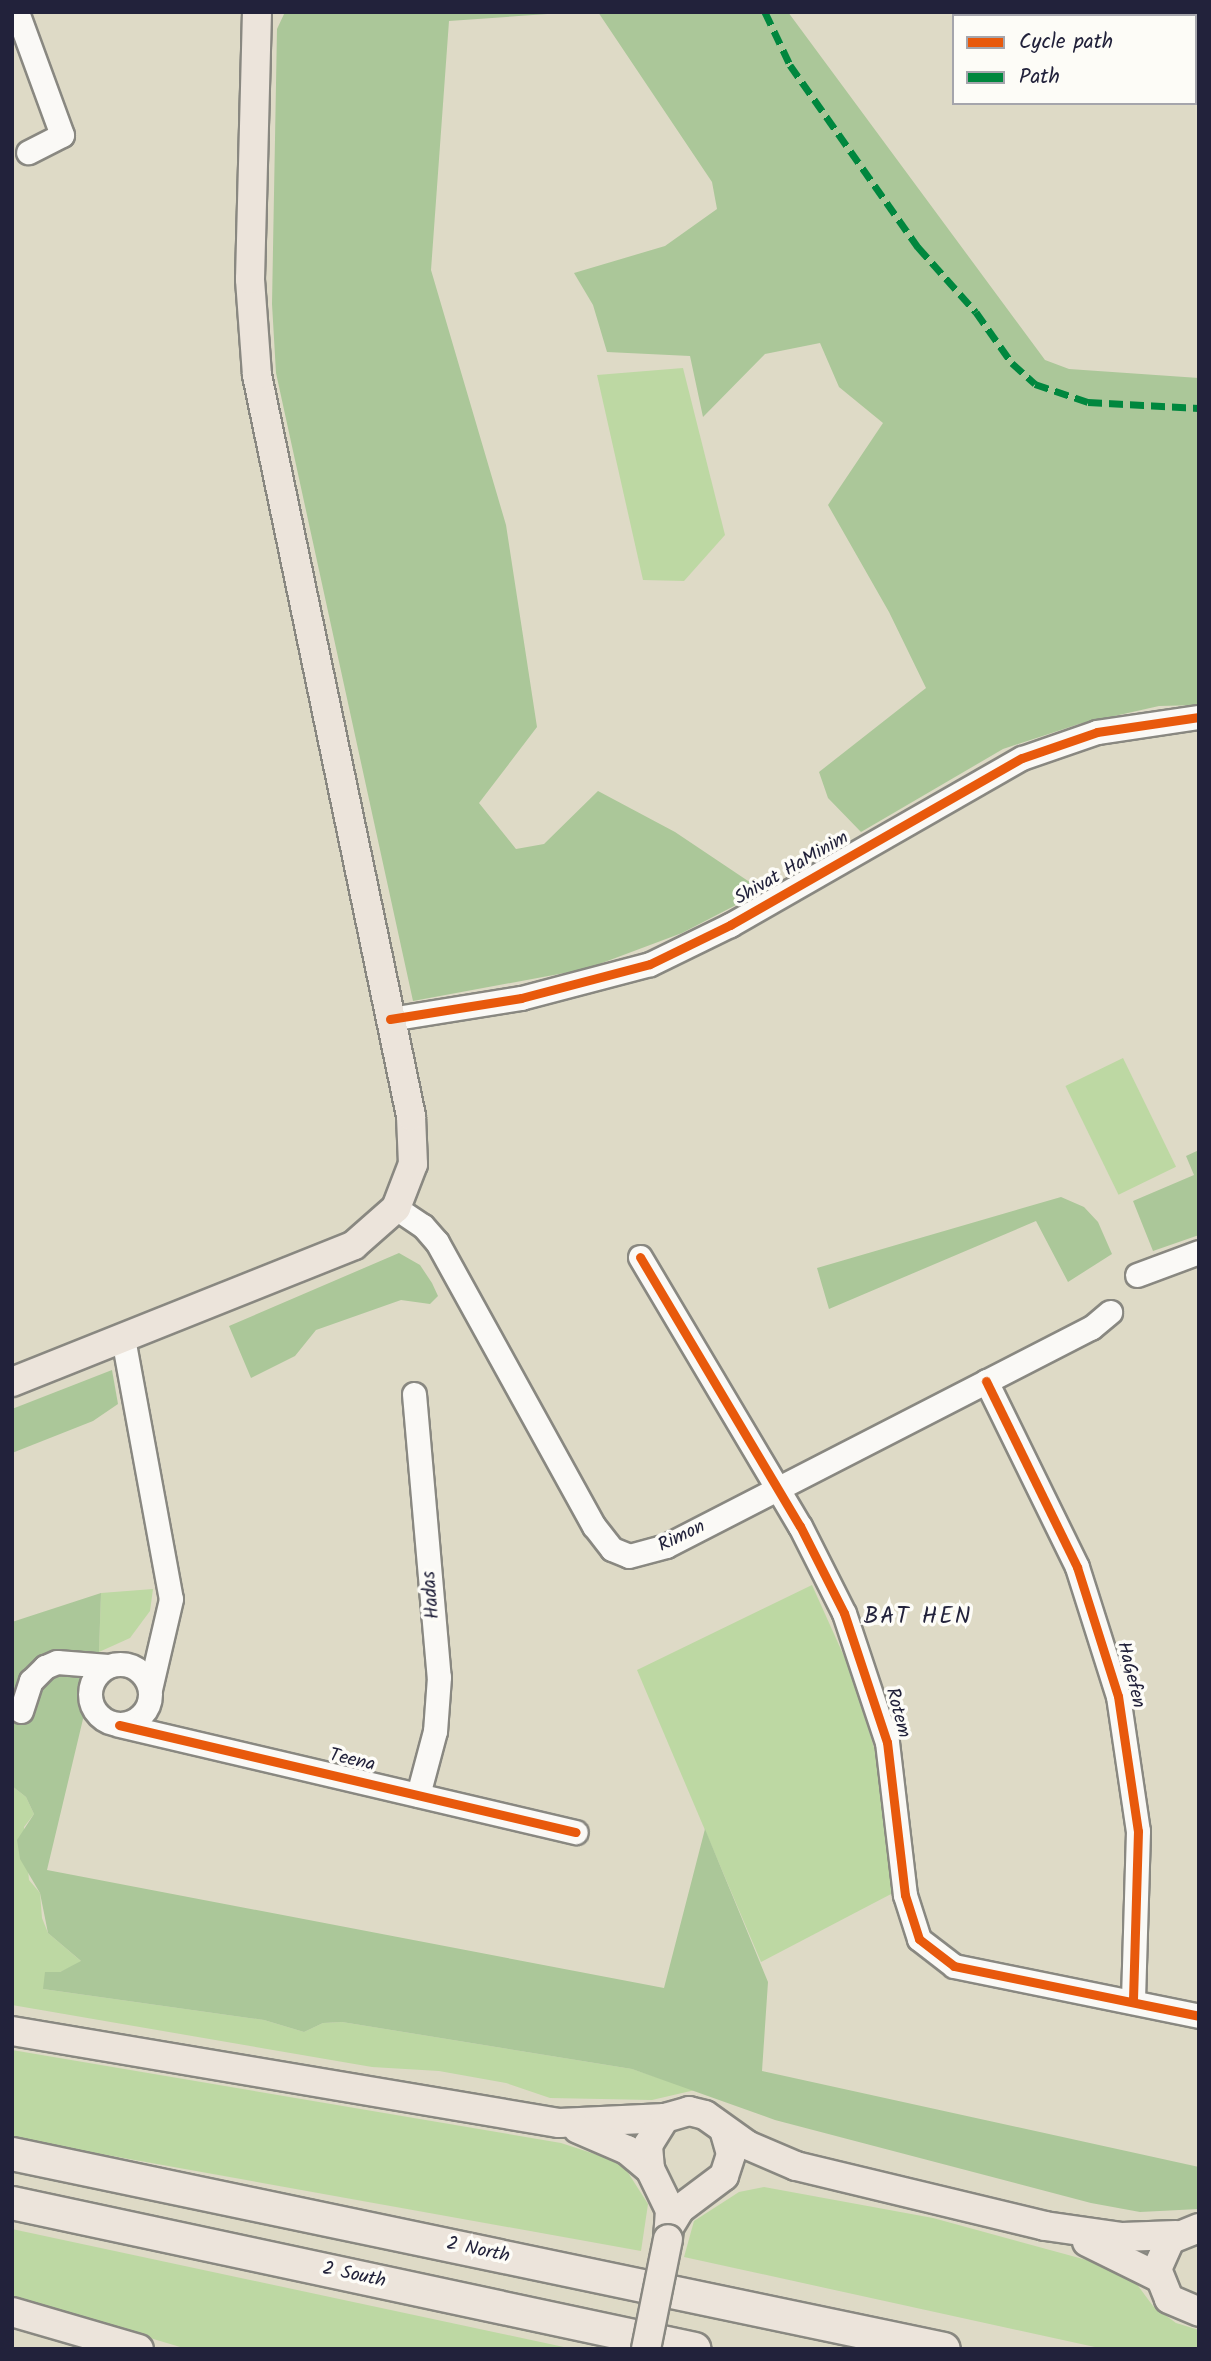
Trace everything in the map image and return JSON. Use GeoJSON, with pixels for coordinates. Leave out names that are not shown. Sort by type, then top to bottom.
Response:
{"type":"FeatureCollection","features":[{"type":"Feature","properties":{"kind":"highway","name":"2 North"},"geometry":{"type":"LineString","coordinates":[[12,2154],[944,2349]]}},
{"type":"Feature","properties":{"kind":"highway","name":"2 South"},"geometry":{"type":"LineString","coordinates":[[12,2203],[695,2349]]}},
{"type":"Feature","properties":{"kind":"main road"},"geometry":{"type":"LineString","coordinates":[[12,1382],[332,1256],[373,1233],[396,1208],[408,1184],[414,1141],[257,375],[250,279],[257,12]]}},
{"type":"Feature","properties":{"kind":"main road"},"geometry":{"type":"LineString","coordinates":[[12,2031],[559,2123],[627,2150],[654,2176],[680,2194],[713,2185],[731,2154],[724,2130]]}},
{"type":"Feature","properties":{"kind":"main road"},"geometry":{"type":"LineString","coordinates":[[559,2123],[666,2118],[698,2112],[724,2130],[796,2165],[1045,2226],[1114,2237],[1187,2231]]}},
{"type":"Feature","properties":{"kind":"main road"},"geometry":{"type":"LineString","coordinates":[[666,2118],[648,2145],[654,2176],[667,2198],[670,2231]]}},
{"type":"Feature","properties":{"kind":"main road"},"geometry":{"type":"LineString","coordinates":[[646,2349],[670,2231],[680,2209],[713,2185],[748,2168],[796,2165]]}},
{"type":"Feature","properties":{"kind":"main road"},"geometry":{"type":"LineString","coordinates":[[1045,2226],[1103,2248],[1158,2277]]}},
{"type":"Feature","properties":{"kind":"main road"},"geometry":{"type":"LineString","coordinates":[[1187,2231],[1161,2254],[1158,2277],[1169,2299],[1199,2312]]}},
{"type":"Feature","properties":{"kind":"main road"},"geometry":{"type":"LineString","coordinates":[[12,2312],[139,2349]]}},
{"type":"Feature","properties":{"kind":"street"},"geometry":{"type":"LineString","coordinates":[[17,12],[62,135],[28,152]]}},
{"type":"Feature","properties":{"kind":"street","name":"Shivat HaMinim"},"geometry":{"type":"LineString","coordinates":[[390,1019],[532,996],[650,964],[730,925],[1022,758],[1097,732],[1199,718]]}},
{"type":"Feature","properties":{"kind":"street","name":"Rimon"},"geometry":{"type":"LineString","coordinates":[[396,1208],[437,1242],[594,1526],[612,1549],[629,1556],[652,1552],[777,1489],[1091,1328],[1110,1312]]}},
{"type":"Feature","properties":{"kind":"street"},"geometry":{"type":"LineString","coordinates":[[1137,1275],[1199,1252]]}},
{"type":"Feature","properties":{"kind":"street","name":"Rotem"},"geometry":{"type":"LineString","coordinates":[[640,1257],[777,1489],[844,1613],[876,1699],[895,1787],[905,1895],[919,1939],[954,1966],[1199,2015]]}},
{"type":"Feature","properties":{"kind":"street"},"geometry":{"type":"LineString","coordinates":[[123,1338],[171,1599],[149,1695],[136,1720],[119,1725],[102,1720],[90,1700],[94,1677],[111,1665],[144,1649],[164,1628]]}},
{"type":"Feature","properties":{"kind":"street","name":"HaGefen"},"geometry":{"type":"LineString","coordinates":[[986,1381],[1073,1557],[1118,1696],[1139,1832],[1133,2002]]}},
{"type":"Feature","properties":{"kind":"street","name":"Hadas"},"geometry":{"type":"LineString","coordinates":[[414,1394],[439,1677],[435,1731],[418,1795]]}},
{"type":"Feature","properties":{"kind":"street"},"geometry":{"type":"LineString","coordinates":[[21,1711],[31,1681],[45,1667],[57,1662],[137,1669],[149,1695],[155,1718],[172,1737]]}},
{"type":"Feature","properties":{"kind":"street","name":"Teena"},"geometry":{"type":"LineString","coordinates":[[119,1725],[576,1832]]}},
{"type":"Feature","properties":{"kind":"green space"},"geometry":{"type":"Polygon","coordinates":[[[285,12],[576,12],[449,21],[431,270],[506,525],[537,727],[479,803],[516,849],[544,844],[598,791],[675,832],[763,891],[682,933],[586,969],[413,1001],[276,373],[272,304],[277,29],[285,12]]]}},
{"type":"Feature","properties":{"kind":"green space"},"geometry":{"type":"Polygon","coordinates":[[[598,12],[788,12],[1045,360],[1069,369],[1199,378],[1199,705],[1159,706],[1079,724],[1003,749],[861,832],[828,798],[819,772],[926,688],[889,612],[828,505],[883,423],[839,387],[820,343],[765,354],[703,417],[690,356],[607,352],[593,305],[574,273],[665,246],[717,209],[712,182],[598,12]]]}},
{"type":"Feature","properties":{"kind":"green space"},"geometry":{"type":"Polygon","coordinates":[[[683,368],[725,535],[684,581],[643,580],[597,375],[683,368]]]}},
{"type":"Feature","properties":{"kind":"green space"},"geometry":{"type":"Polygon","coordinates":[[[1123,1058],[1176,1167],[1119,1195],[1065,1086],[1123,1058]]]}},
{"type":"Feature","properties":{"kind":"green space"},"geometry":{"type":"Polygon","coordinates":[[[1199,1150],[1199,1235],[1153,1251],[1133,1201],[1194,1175],[1186,1156],[1199,1150]]]}},
{"type":"Feature","properties":{"kind":"green space"},"geometry":{"type":"Polygon","coordinates":[[[1061,1197],[1084,1207],[1098,1222],[1112,1254],[1068,1282],[1036,1221],[829,1309],[817,1268],[1061,1197]]]}},
{"type":"Feature","properties":{"kind":"green space"},"geometry":{"type":"Polygon","coordinates":[[[399,1253],[420,1265],[432,1283],[438,1296],[430,1304],[401,1300],[316,1330],[295,1356],[251,1378],[229,1326],[399,1253]]]}},
{"type":"Feature","properties":{"kind":"green space"},"geometry":{"type":"Polygon","coordinates":[[[112,1370],[118,1404],[93,1421],[12,1453],[12,1409],[112,1370]]]}},
{"type":"Feature","properties":{"kind":"green space"},"geometry":{"type":"Polygon","coordinates":[[[812,1585],[852,1674],[881,1771],[893,1893],[761,1962],[637,1670],[812,1585]]]}},
{"type":"Feature","properties":{"kind":"green space"},"geometry":{"type":"Polygon","coordinates":[[[153,1589],[150,1611],[130,1638],[99,1652],[101,1593],[153,1589]]]}},
{"type":"Feature","properties":{"kind":"green space"},"geometry":{"type":"Polygon","coordinates":[[[101,1593],[99,1652],[47,1870],[664,1988],[705,1829],[768,1982],[762,2071],[1199,2167],[1199,2209],[1140,2212],[1091,2203],[775,2120],[632,2069],[342,2022],[323,2023],[304,2032],[264,2020],[43,1989],[45,1972],[60,1972],[81,1961],[48,1933],[40,1893],[20,1859],[17,1840],[34,1814],[26,1797],[12,1786],[12,1622],[101,1593]]]}},
{"type":"Feature","properties":{"kind":"green space"},"geometry":{"type":"Polygon","coordinates":[[[12,1786],[26,1797],[34,1814],[24,1827],[29,1880],[40,1893],[42,1918],[48,1933],[82,1962],[60,1972],[43,1989],[264,2020],[304,2032],[323,2023],[342,2022],[632,2069],[695,2090],[652,2100],[550,2098],[506,2083],[439,2071],[372,2067],[12,2005],[12,1786]]]}},
{"type":"Feature","properties":{"kind":"green space"},"geometry":{"type":"Polygon","coordinates":[[[12,2050],[561,2143],[613,2160],[627,2171],[648,2204],[641,2251],[12,2138],[12,2050]]]}},
{"type":"Feature","properties":{"kind":"green space"},"geometry":{"type":"Polygon","coordinates":[[[764,2187],[933,2218],[1116,2268],[1130,2275],[1153,2306],[1176,2323],[1199,2330],[1199,2349],[1104,2349],[684,2257],[694,2221],[739,2192],[764,2187]]]}},
{"type":"Feature","properties":{"kind":"green space"},"geometry":{"type":"Polygon","coordinates":[[[12,2229],[573,2349],[187,2349],[12,2297],[12,2229]]]}},
{"type":"Feature","properties":{"kind":"marked path"},"geometry":{"type":"LineString","coordinates":[[765,12],[790,65],[918,247],[976,312],[1012,363],[1035,384],[1088,402],[1199,408]]}},
{"type":"Feature","properties":{"kind":"cycle path"},"geometry":{"type":"LineString","coordinates":[[390,1019],[521,998],[650,964],[730,925],[1022,758],[1097,732],[1199,717]]}},
{"type":"Feature","properties":{"kind":"cycle path"},"geometry":{"type":"LineString","coordinates":[[640,1257],[800,1526],[844,1613],[887,1742],[905,1895],[919,1939],[954,1966],[1199,2016]]}},
{"type":"Feature","properties":{"kind":"cycle path"},"geometry":{"type":"LineString","coordinates":[[986,1381],[1077,1567],[1118,1696],[1138,1831],[1133,2002]]}},
{"type":"Feature","properties":{"kind":"cycle path"},"geometry":{"type":"LineString","coordinates":[[119,1725],[576,1832]]}},
{"type":"Feature","properties":{"kind":"district","name":"BAT HEN"},"geometry":{"type":"Point","coordinates":[918,1617]}}]}
